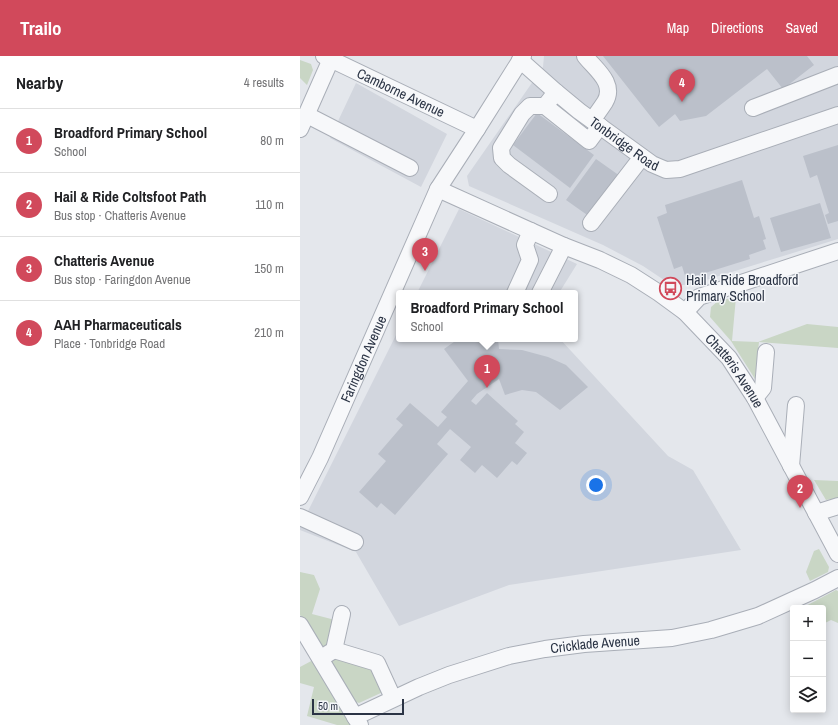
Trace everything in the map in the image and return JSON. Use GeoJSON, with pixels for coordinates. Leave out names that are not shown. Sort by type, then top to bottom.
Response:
{"type":"FeatureCollection","features":[{"type":"Feature","properties":{"kind":"street"},"geometry":{"type":"LineString","coordinates":[[549,194],[509,165],[502,158],[501,148],[522,114],[530,106],[545,106],[589,141],[606,100],[608,89],[605,79],[586,56]]}},
{"type":"Feature","properties":{"kind":"street"},"geometry":{"type":"LineString","coordinates":[[300,129],[307,115],[328,57]]}},
{"type":"Feature","properties":{"kind":"street","name":"Camborne Avenue"},"geometry":{"type":"LineString","coordinates":[[328,57],[477,129]]}},
{"type":"Feature","properties":{"kind":"street","name":"Tonbridge Road"},"geometry":{"type":"LineString","coordinates":[[521,58],[556,92],[579,111],[652,164],[666,170],[680,169],[838,115]]}},
{"type":"Feature","properties":{"kind":"street","name":"Faringdon Avenue"},"geometry":{"type":"LineString","coordinates":[[300,497],[320,458],[438,189],[521,58]]}},
{"type":"Feature","properties":{"kind":"street"},"geometry":{"type":"LineString","coordinates":[[753,108],[838,76]]}},
{"type":"Feature","properties":{"kind":"street"},"geometry":{"type":"LineString","coordinates":[[545,106],[556,92]]}},
{"type":"Feature","properties":{"kind":"street"},"geometry":{"type":"LineString","coordinates":[[568,125],[579,111]]}},
{"type":"Feature","properties":{"kind":"street"},"geometry":{"type":"LineString","coordinates":[[307,115],[410,168]]}},
{"type":"Feature","properties":{"kind":"street"},"geometry":{"type":"LineString","coordinates":[[591,223],[642,157]]}},
{"type":"Feature","properties":{"kind":"street","name":"Chatteris Avenue"},"geometry":{"type":"LineString","coordinates":[[438,189],[631,275],[685,312],[729,358],[755,398],[838,554]]}},
{"type":"Feature","properties":{"kind":"street"},"geometry":{"type":"LineString","coordinates":[[516,290],[530,260],[525,245],[531,231]]}},
{"type":"Feature","properties":{"kind":"street"},"geometry":{"type":"LineString","coordinates":[[542,290],[564,246]]}},
{"type":"Feature","properties":{"kind":"street"},"geometry":{"type":"LineString","coordinates":[[685,312],[699,297],[838,251]]}},
{"type":"Feature","properties":{"kind":"street"},"geometry":{"type":"LineString","coordinates":[[755,398],[763,388],[766,352]]}},
{"type":"Feature","properties":{"kind":"street"},"geometry":{"type":"LineString","coordinates":[[791,466],[796,405]]}},
{"type":"Feature","properties":{"kind":"street"},"geometry":{"type":"LineString","coordinates":[[816,513],[838,506]]}},
{"type":"Feature","properties":{"kind":"street"},"geometry":{"type":"LineString","coordinates":[[300,517],[355,542]]}},
{"type":"Feature","properties":{"kind":"street","name":"Cricklade Avenue"},"geometry":{"type":"LineString","coordinates":[[357,721],[393,698],[419,686],[509,656],[545,649],[584,644],[672,638],[711,630],[758,616],[838,578]]}},
{"type":"Feature","properties":{"kind":"street"},"geometry":{"type":"LineString","coordinates":[[327,654],[342,614]]}},
{"type":"Feature","properties":{"kind":"street"},"geometry":{"type":"LineString","coordinates":[[300,625],[327,654],[357,721]]}},
{"type":"Feature","properties":{"kind":"street"},"geometry":{"type":"LineString","coordinates":[[327,654],[378,662],[393,698]]}},
{"type":"Feature","properties":{"kind":"shaded area"},"geometry":{"type":"Polygon","coordinates":[[[544,56],[838,56],[838,239],[693,284],[673,286],[643,266],[603,245],[469,186],[467,176],[543,67],[544,56]]]}},
{"type":"Feature","properties":{"kind":"shaded area"},"geometry":{"type":"Polygon","coordinates":[[[356,83],[447,134],[421,187],[330,138],[356,83]]]}},
{"type":"Feature","properties":{"kind":"shaded area"},"geometry":{"type":"Polygon","coordinates":[[[459,209],[577,264],[561,290],[418,290],[459,209]]]}},
{"type":"Feature","properties":{"kind":"shaded area"},"geometry":{"type":"Polygon","coordinates":[[[396,335],[396,342],[563,342],[668,456],[693,470],[741,550],[509,585],[399,626],[356,552],[300,530],[300,527],[396,335]]]}},
{"type":"Feature","properties":{"kind":"green space"},"geometry":{"type":"Polygon","coordinates":[[[300,60],[311,64],[313,70],[307,85],[300,78],[300,60]]]}},
{"type":"Feature","properties":{"kind":"green space"},"geometry":{"type":"Polygon","coordinates":[[[736,297],[732,341],[758,342],[807,324],[838,327],[838,348],[759,342],[755,379],[731,341],[710,317],[711,307],[718,301],[736,297]]]}},
{"type":"Feature","properties":{"kind":"green space"},"geometry":{"type":"Polygon","coordinates":[[[814,480],[838,481],[838,498],[826,500],[814,480]]]}},
{"type":"Feature","properties":{"kind":"green space"},"geometry":{"type":"Polygon","coordinates":[[[819,549],[829,567],[828,572],[810,581],[806,572],[814,551],[819,549]]]}},
{"type":"Feature","properties":{"kind":"green space"},"geometry":{"type":"Polygon","coordinates":[[[300,572],[314,575],[320,589],[312,614],[335,620],[329,649],[322,653],[300,615],[300,572]]]}},
{"type":"Feature","properties":{"kind":"green space"},"geometry":{"type":"Polygon","coordinates":[[[836,590],[838,591],[838,623],[831,620],[826,622],[826,605],[808,605],[836,590]]]}},
{"type":"Feature","properties":{"kind":"green space"},"geometry":{"type":"Polygon","coordinates":[[[337,656],[371,663],[383,692],[359,703],[348,699],[327,663],[337,656]]]}},
{"type":"Feature","properties":{"kind":"green space"},"geometry":{"type":"Polygon","coordinates":[[[315,659],[351,725],[337,725],[307,716],[314,687],[300,683],[300,667],[315,659]]]}},
{"type":"Feature","properties":{"kind":"building"},"geometry":{"type":"Polygon","coordinates":[[[603,56],[807,56],[814,65],[783,89],[767,69],[706,116],[680,121],[675,114],[659,127],[603,56]]]}},
{"type":"Feature","properties":{"kind":"building"},"geometry":{"type":"Polygon","coordinates":[[[537,113],[594,155],[570,188],[513,145],[537,113]]]}},
{"type":"Feature","properties":{"kind":"building"},"geometry":{"type":"Polygon","coordinates":[[[838,145],[838,221],[828,224],[825,215],[829,213],[817,175],[810,178],[803,156],[838,145]]]}},
{"type":"Feature","properties":{"kind":"building"},"geometry":{"type":"Polygon","coordinates":[[[596,159],[620,176],[590,217],[566,200],[596,159]]]}},
{"type":"Feature","properties":{"kind":"building"},"geometry":{"type":"Polygon","coordinates":[[[742,180],[754,218],[759,216],[766,239],[763,240],[766,249],[749,255],[750,259],[686,279],[682,266],[674,269],[657,217],[667,213],[665,205],[742,180]]]}},
{"type":"Feature","properties":{"kind":"building"},"geometry":{"type":"Polygon","coordinates":[[[820,203],[831,238],[781,252],[770,218],[820,203]]]}},
{"type":"Feature","properties":{"kind":"building"},"geometry":{"type":"Polygon","coordinates":[[[454,342],[498,342],[499,349],[522,350],[548,357],[566,365],[588,387],[560,410],[536,392],[522,390],[505,395],[499,379],[477,394],[471,401],[476,405],[487,393],[518,421],[515,424],[524,432],[515,443],[527,453],[517,465],[512,461],[497,478],[482,465],[475,473],[460,460],[471,447],[450,429],[437,444],[448,454],[395,515],[381,503],[377,508],[359,492],[386,461],[378,454],[403,425],[396,419],[410,403],[438,427],[447,417],[441,412],[468,381],[444,349],[454,342]]]}},
{"type":"Feature","properties":{"kind":"place","name":"AAH Pharmaceuticals"},"geometry":{"type":"Point","coordinates":[682,102]}},
{"type":"Feature","properties":{"kind":"place","name":"Chatteris Avenue"},"geometry":{"type":"Point","coordinates":[425,271]}},
{"type":"Feature","properties":{"kind":"place","name":"Hail & Ride Broadford Primary School"},"geometry":{"type":"Point","coordinates":[670,288]}},
{"type":"Feature","properties":{"kind":"place","name":"Broadford Primary School"},"geometry":{"type":"Point","coordinates":[487,388]}},
{"type":"Feature","properties":{"kind":"place","name":"Hail & Ride Coltsfoot Path"},"geometry":{"type":"Point","coordinates":[800,508]}}]}
